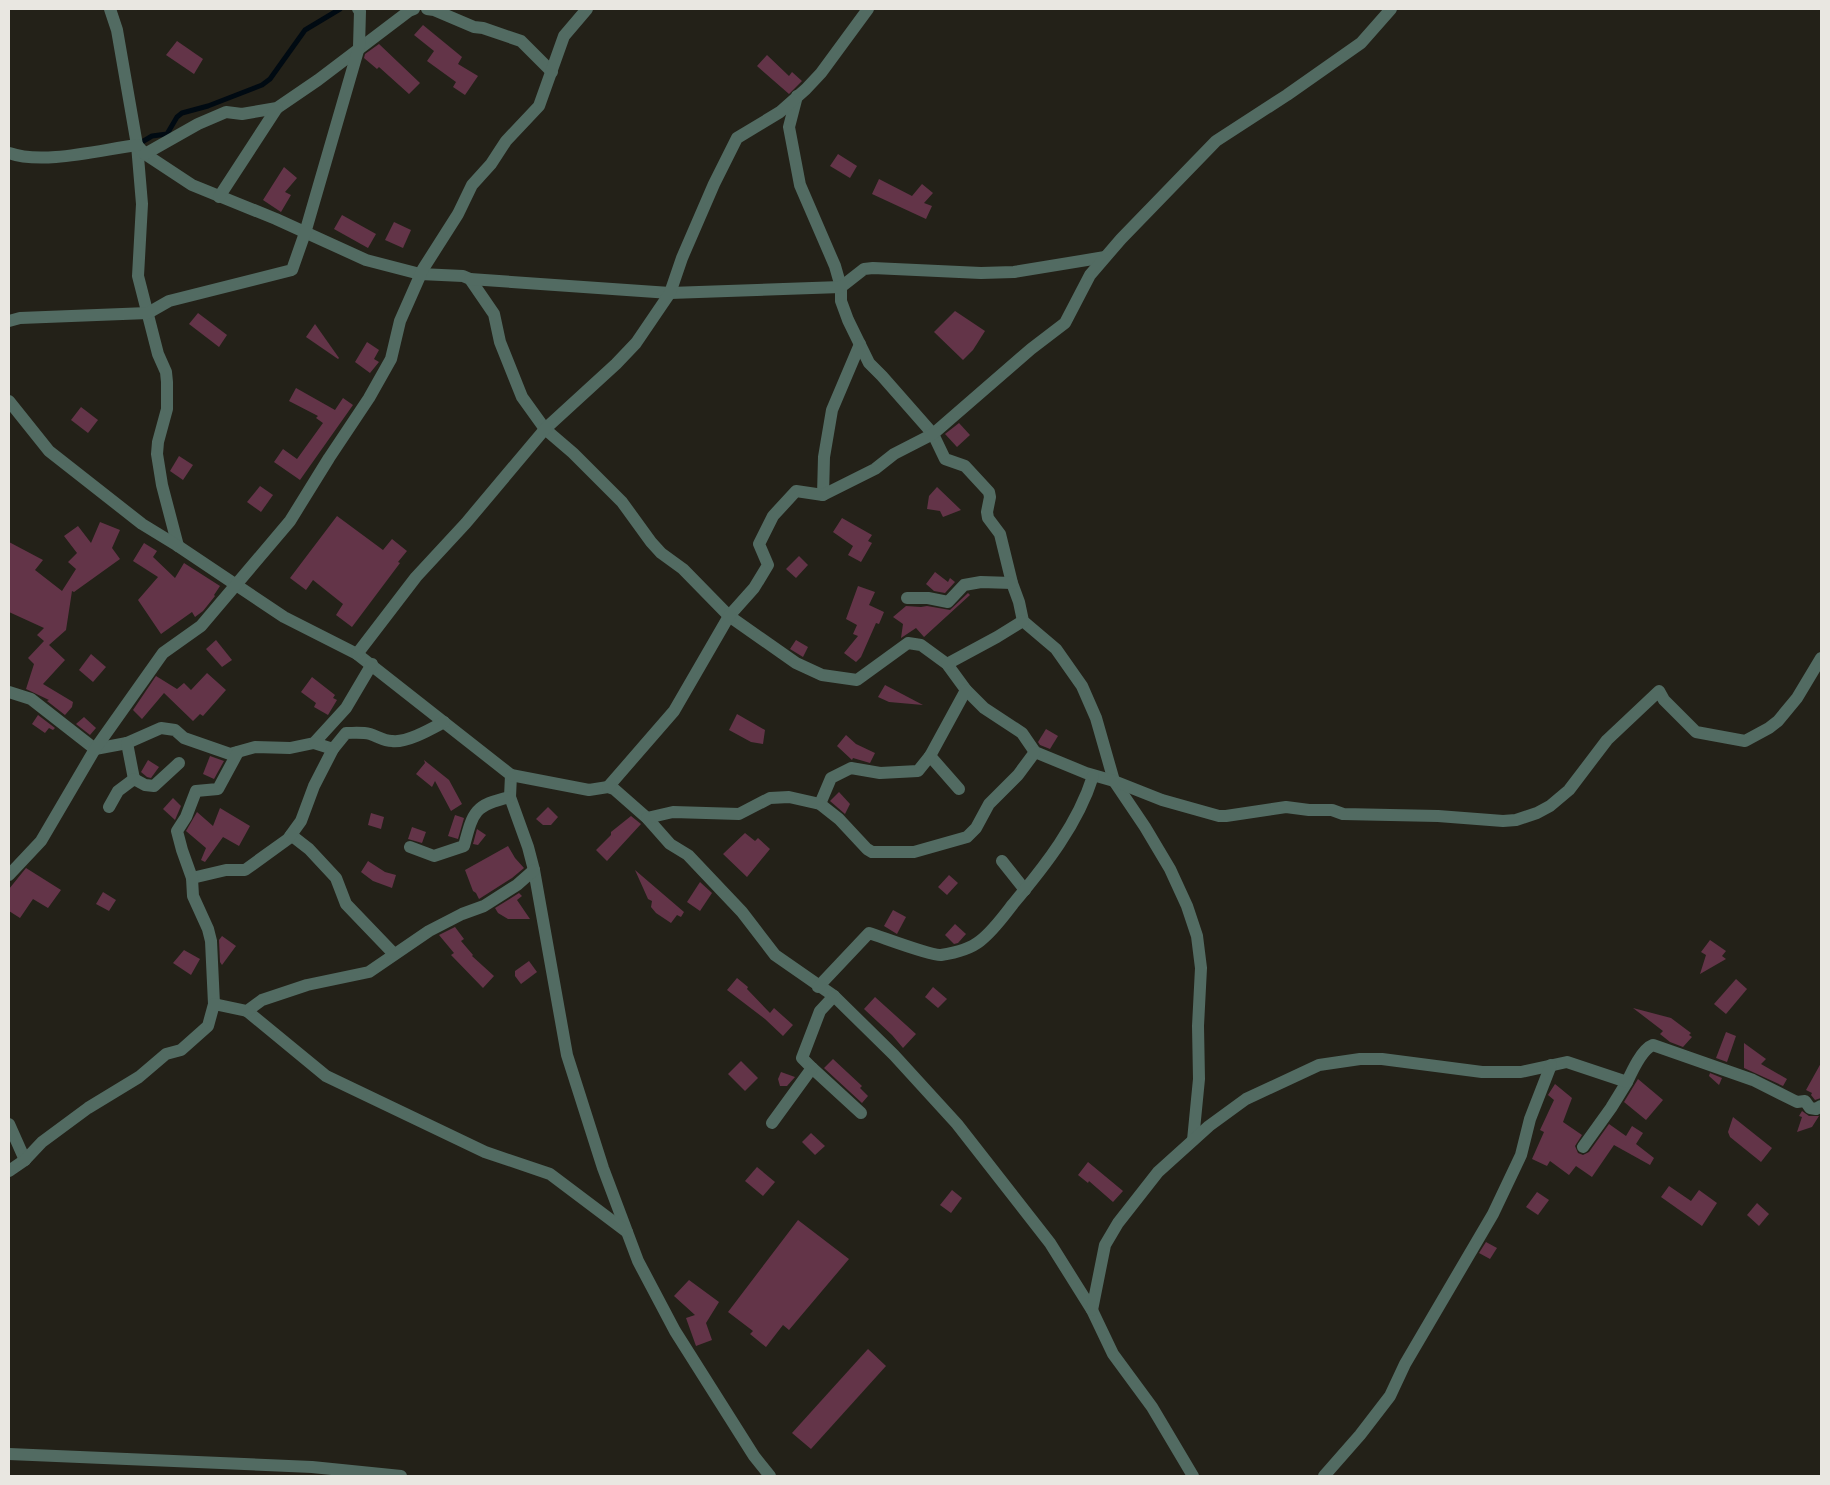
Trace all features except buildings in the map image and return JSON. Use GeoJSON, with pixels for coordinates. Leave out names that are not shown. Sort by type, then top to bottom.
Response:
{"type":"FeatureCollection","features":[{"type":"Feature","properties":{"kind":"street"},"geometry":{"type":"LineString","coordinates":[[110,9],[117,30],[141,149],[142,204],[138,276],[158,354],[166,372],[168,410],[158,442],[157,454],[162,485],[178,546]]}},
{"type":"Feature","properties":{"kind":"street"},"geometry":{"type":"LineString","coordinates":[[9,322],[20,318],[148,313],[168,302],[292,270],[305,233],[359,47],[360,11],[358,9]]}},
{"type":"Feature","properties":{"kind":"street"},"geometry":{"type":"LineString","coordinates":[[218,197],[277,108],[414,9]]}},
{"type":"Feature","properties":{"kind":"street"},"geometry":{"type":"LineString","coordinates":[[427,9],[434,10],[474,27],[483,28],[521,41],[552,72]]}},
{"type":"Feature","properties":{"kind":"street"},"geometry":{"type":"LineString","coordinates":[[9,875],[41,841],[95,749],[163,653],[201,626],[290,521],[328,458],[369,398],[391,359],[400,320],[420,274],[458,214],[472,185],[491,164],[506,141],[539,106],[564,36],[587,9]]}},
{"type":"Feature","properties":{"kind":"street"},"geometry":{"type":"LineString","coordinates":[[357,654],[416,577],[466,523],[545,429],[629,350],[670,293],[686,248],[734,143],[741,135],[780,112],[816,78],[868,9]]}},
{"type":"Feature","properties":{"kind":"street"},"geometry":{"type":"LineString","coordinates":[[608,787],[674,711],[730,616],[754,588],[768,565],[759,544],[773,516],[796,491],[823,495],[874,469],[894,454],[933,434],[1031,349],[1064,325],[1090,275],[1121,238],[1216,142],[1361,43],[1391,9]]}},
{"type":"Feature","properties":{"kind":"street"},"geometry":{"type":"LineString","coordinates":[[797,96],[789,127],[800,185],[835,266],[841,287],[842,301],[869,364],[933,434],[946,458],[965,466],[989,492],[988,518],[1000,534],[1012,583],[1020,602],[1023,621],[1056,649],[1082,686],[1096,718],[1114,781],[1170,869],[1187,906],[1196,936],[1201,968],[1198,1079],[1193,1140]]}},
{"type":"Feature","properties":{"kind":"street"},"geometry":{"type":"LineString","coordinates":[[9,153],[20,157],[41,158],[141,149],[226,112],[242,114],[277,108]]}},
{"type":"Feature","properties":{"kind":"street"},"geometry":{"type":"LineString","coordinates":[[141,149],[192,186],[276,219],[366,260],[420,274],[670,293],[841,287],[864,269],[873,268],[981,273],[1014,272],[1105,257]]}},
{"type":"Feature","properties":{"kind":"street"},"geometry":{"type":"LineString","coordinates":[[470,279],[494,314],[500,342],[522,397],[545,429],[573,453],[622,502],[651,542],[662,553],[683,568],[730,616],[796,663],[826,676],[850,680],[861,678],[908,643],[921,645],[947,664],[966,690],[984,708],[1022,733],[1035,752],[1093,776],[1114,781],[1162,800],[1219,816],[1286,807],[1332,810],[1343,814],[1428,815],[1503,821],[1516,820],[1542,811],[1568,790],[1607,740],[1659,691],[1664,700],[1696,732],[1745,741],[1778,721],[1796,698],[1821,658]]}},
{"type":"Feature","properties":{"kind":"street"},"geometry":{"type":"LineString","coordinates":[[823,495],[824,456],[832,410],[860,344]]}},
{"type":"Feature","properties":{"kind":"street"},"geometry":{"type":"LineString","coordinates":[[9,401],[48,451],[142,524],[284,617],[357,654],[372,664],[511,775],[589,790],[608,787],[614,789],[647,818],[670,844],[688,855],[742,912],[775,955],[818,987],[834,996],[894,1054],[957,1124],[1050,1243],[1092,1310],[1113,1354],[1152,1407],[1193,1476]]}},
{"type":"Feature","properties":{"kind":"street"},"geometry":{"type":"LineString","coordinates":[[907,598],[928,598],[948,602],[964,585],[980,582],[1012,583]]}},
{"type":"Feature","properties":{"kind":"street"},"geometry":{"type":"LineString","coordinates":[[947,664],[997,638],[1023,621]]}},
{"type":"Feature","properties":{"kind":"street"},"geometry":{"type":"LineString","coordinates":[[314,743],[346,708],[372,664]]}},
{"type":"Feature","properties":{"kind":"street"},"geometry":{"type":"LineString","coordinates":[[820,804],[831,778],[852,768],[880,773],[918,772],[930,756],[966,690]]}},
{"type":"Feature","properties":{"kind":"street"},"geometry":{"type":"LineString","coordinates":[[9,692],[31,699],[95,749],[127,743],[161,728],[175,730],[184,738],[230,754],[255,747],[290,748],[314,743],[332,750]]}},
{"type":"Feature","properties":{"kind":"street"},"geometry":{"type":"LineString","coordinates":[[192,878],[226,870],[245,870],[288,839],[301,821],[314,786],[332,750],[346,734],[370,734],[391,741],[399,741],[444,722]]}},
{"type":"Feature","properties":{"kind":"street"},"geometry":{"type":"LineString","coordinates":[[127,743],[134,778],[145,785],[154,786],[179,763]]}},
{"type":"Feature","properties":{"kind":"street"},"geometry":{"type":"LineString","coordinates":[[9,1172],[25,1160],[42,1142],[88,1108],[139,1077],[166,1054],[181,1050],[208,1026],[214,1004],[211,941],[208,929],[193,896],[192,878],[177,831],[186,817],[196,791],[218,789],[238,752]]}},
{"type":"Feature","properties":{"kind":"street"},"geometry":{"type":"LineString","coordinates":[[647,818],[673,812],[739,814],[770,798],[796,798],[820,804],[839,819],[872,852],[919,851],[967,837],[976,828],[990,804],[1018,775],[1035,752]]}},
{"type":"Feature","properties":{"kind":"street"},"geometry":{"type":"LineString","coordinates":[[930,756],[959,789]]}},
{"type":"Feature","properties":{"kind":"street"},"geometry":{"type":"LineString","coordinates":[[511,775],[510,797],[534,870],[567,1055],[603,1168],[638,1261],[675,1331],[754,1456],[770,1476]]}},
{"type":"Feature","properties":{"kind":"street"},"geometry":{"type":"LineString","coordinates":[[818,987],[868,933],[939,955],[973,946],[990,932],[1058,846],[1084,799],[1093,776]]}},
{"type":"Feature","properties":{"kind":"street"},"geometry":{"type":"LineString","coordinates":[[109,807],[118,792],[134,778]]}},
{"type":"Feature","properties":{"kind":"street"},"geometry":{"type":"LineString","coordinates":[[410,847],[434,856],[464,846],[472,818],[478,810],[490,802],[510,797]]}},
{"type":"Feature","properties":{"kind":"street"},"geometry":{"type":"LineString","coordinates":[[291,834],[309,849],[336,878],[349,908],[394,954]]}},
{"type":"Feature","properties":{"kind":"street"},"geometry":{"type":"LineString","coordinates":[[1002,861],[1025,890]]}},
{"type":"Feature","properties":{"kind":"street"},"geometry":{"type":"LineString","coordinates":[[247,1011],[262,1000],[307,985],[369,972],[429,931],[462,914],[484,906],[517,885],[534,870]]}},
{"type":"Feature","properties":{"kind":"street"},"geometry":{"type":"LineString","coordinates":[[834,996],[820,1011],[802,1058],[861,1113]]}},
{"type":"Feature","properties":{"kind":"street"},"geometry":{"type":"LineString","coordinates":[[214,1004],[247,1011],[326,1076],[485,1152],[550,1174],[627,1232]]}},
{"type":"Feature","properties":{"kind":"street"},"geometry":{"type":"LineString","coordinates":[[1583,1147],[1611,1108],[1636,1064],[1649,1046],[1653,1044],[1753,1080],[1797,1102],[1805,1101],[1810,1108],[1820,1110]]}},
{"type":"Feature","properties":{"kind":"street"},"geometry":{"type":"LineString","coordinates":[[1092,1310],[1103,1250],[1114,1230],[1158,1172],[1209,1126],[1246,1099],[1323,1064],[1360,1059],[1382,1059],[1482,1072],[1520,1072],[1567,1062],[1627,1082]]}},
{"type":"Feature","properties":{"kind":"street"},"geometry":{"type":"LineString","coordinates":[[1324,1476],[1360,1436],[1390,1396],[1405,1364],[1493,1214],[1521,1156],[1530,1119],[1551,1065]]}},
{"type":"Feature","properties":{"kind":"street"},"geometry":{"type":"LineString","coordinates":[[772,1123],[812,1068]]}},
{"type":"Feature","properties":{"kind":"street"},"geometry":{"type":"LineString","coordinates":[[9,1124],[25,1160]]}},
{"type":"Feature","properties":{"kind":"street"},"geometry":{"type":"LineString","coordinates":[[9,1454],[312,1466],[401,1476]]}},
{"type":"Feature","properties":{"kind":"street"},"geometry":{"type":"LineString","coordinates":[[312,1466],[321,1476]]}},
{"type":"Feature","properties":{"kind":"waterway"},"geometry":{"type":"LineString","coordinates":[[137,145],[152,136],[167,134],[177,117],[182,113],[208,106],[262,85],[270,79],[305,30],[340,9]]}}]}
